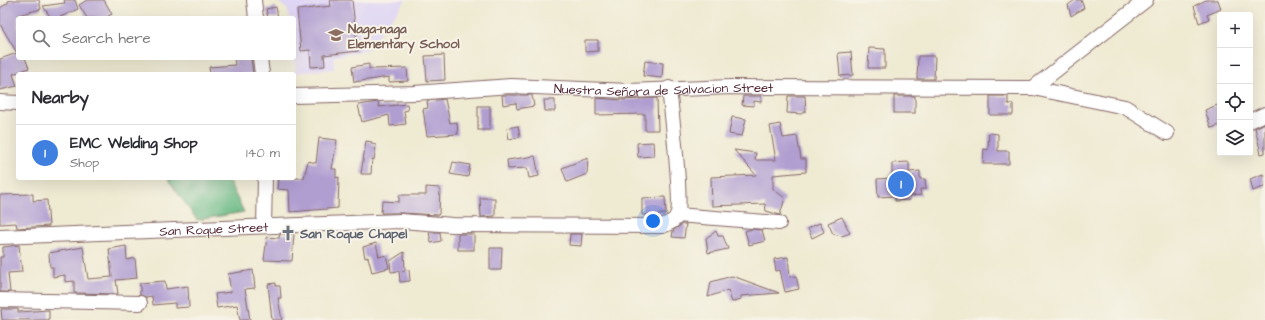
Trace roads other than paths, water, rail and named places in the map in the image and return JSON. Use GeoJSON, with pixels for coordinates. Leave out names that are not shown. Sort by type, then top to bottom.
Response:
{"type":"FeatureCollection","features":[{"type":"Feature","properties":{"kind":"street"},"geometry":{"type":"LineString","coordinates":[[254,0],[256,16]]}},
{"type":"Feature","properties":{"kind":"street"},"geometry":{"type":"LineString","coordinates":[[1033,88],[1146,0]]}},
{"type":"Feature","properties":{"kind":"street"},"geometry":{"type":"LineString","coordinates":[[260,60],[262,72]]}},
{"type":"Feature","properties":{"kind":"street","name":"Nuestra Señora de Salvacion Street"},"geometry":{"type":"LineString","coordinates":[[296,96],[414,93],[511,86],[629,91],[731,86],[1033,88],[1125,107],[1167,133]]}},
{"type":"Feature","properties":{"kind":"street"},"geometry":{"type":"LineString","coordinates":[[669,88],[678,191],[677,215],[779,223]]}},
{"type":"Feature","properties":{"kind":"street"},"geometry":{"type":"LineString","coordinates":[[2,102],[16,103]]}},
{"type":"Feature","properties":{"kind":"street"},"geometry":{"type":"LineString","coordinates":[[1252,120],[1265,114]]}},
{"type":"Feature","properties":{"kind":"street"},"geometry":{"type":"LineString","coordinates":[[264,180],[264,226]]}},
{"type":"Feature","properties":{"kind":"street","name":"San Roque Street"},"geometry":{"type":"LineString","coordinates":[[0,237],[401,221],[453,225],[662,226],[672,222],[677,215]]}},
{"type":"Feature","properties":{"kind":"street"},"geometry":{"type":"LineString","coordinates":[[0,300],[140,303]]}},
{"type":"Feature","properties":{"kind":"place","name":"Naga-naga Elementary School"},"geometry":{"type":"Point","coordinates":[336,35]}},
{"type":"Feature","properties":{"kind":"place","name":"EMC Welding Shop"},"geometry":{"type":"Point","coordinates":[901,184]}},
{"type":"Feature","properties":{"kind":"place","name":"San Roque Chapel"},"geometry":{"type":"Point","coordinates":[288,233]}}]}
